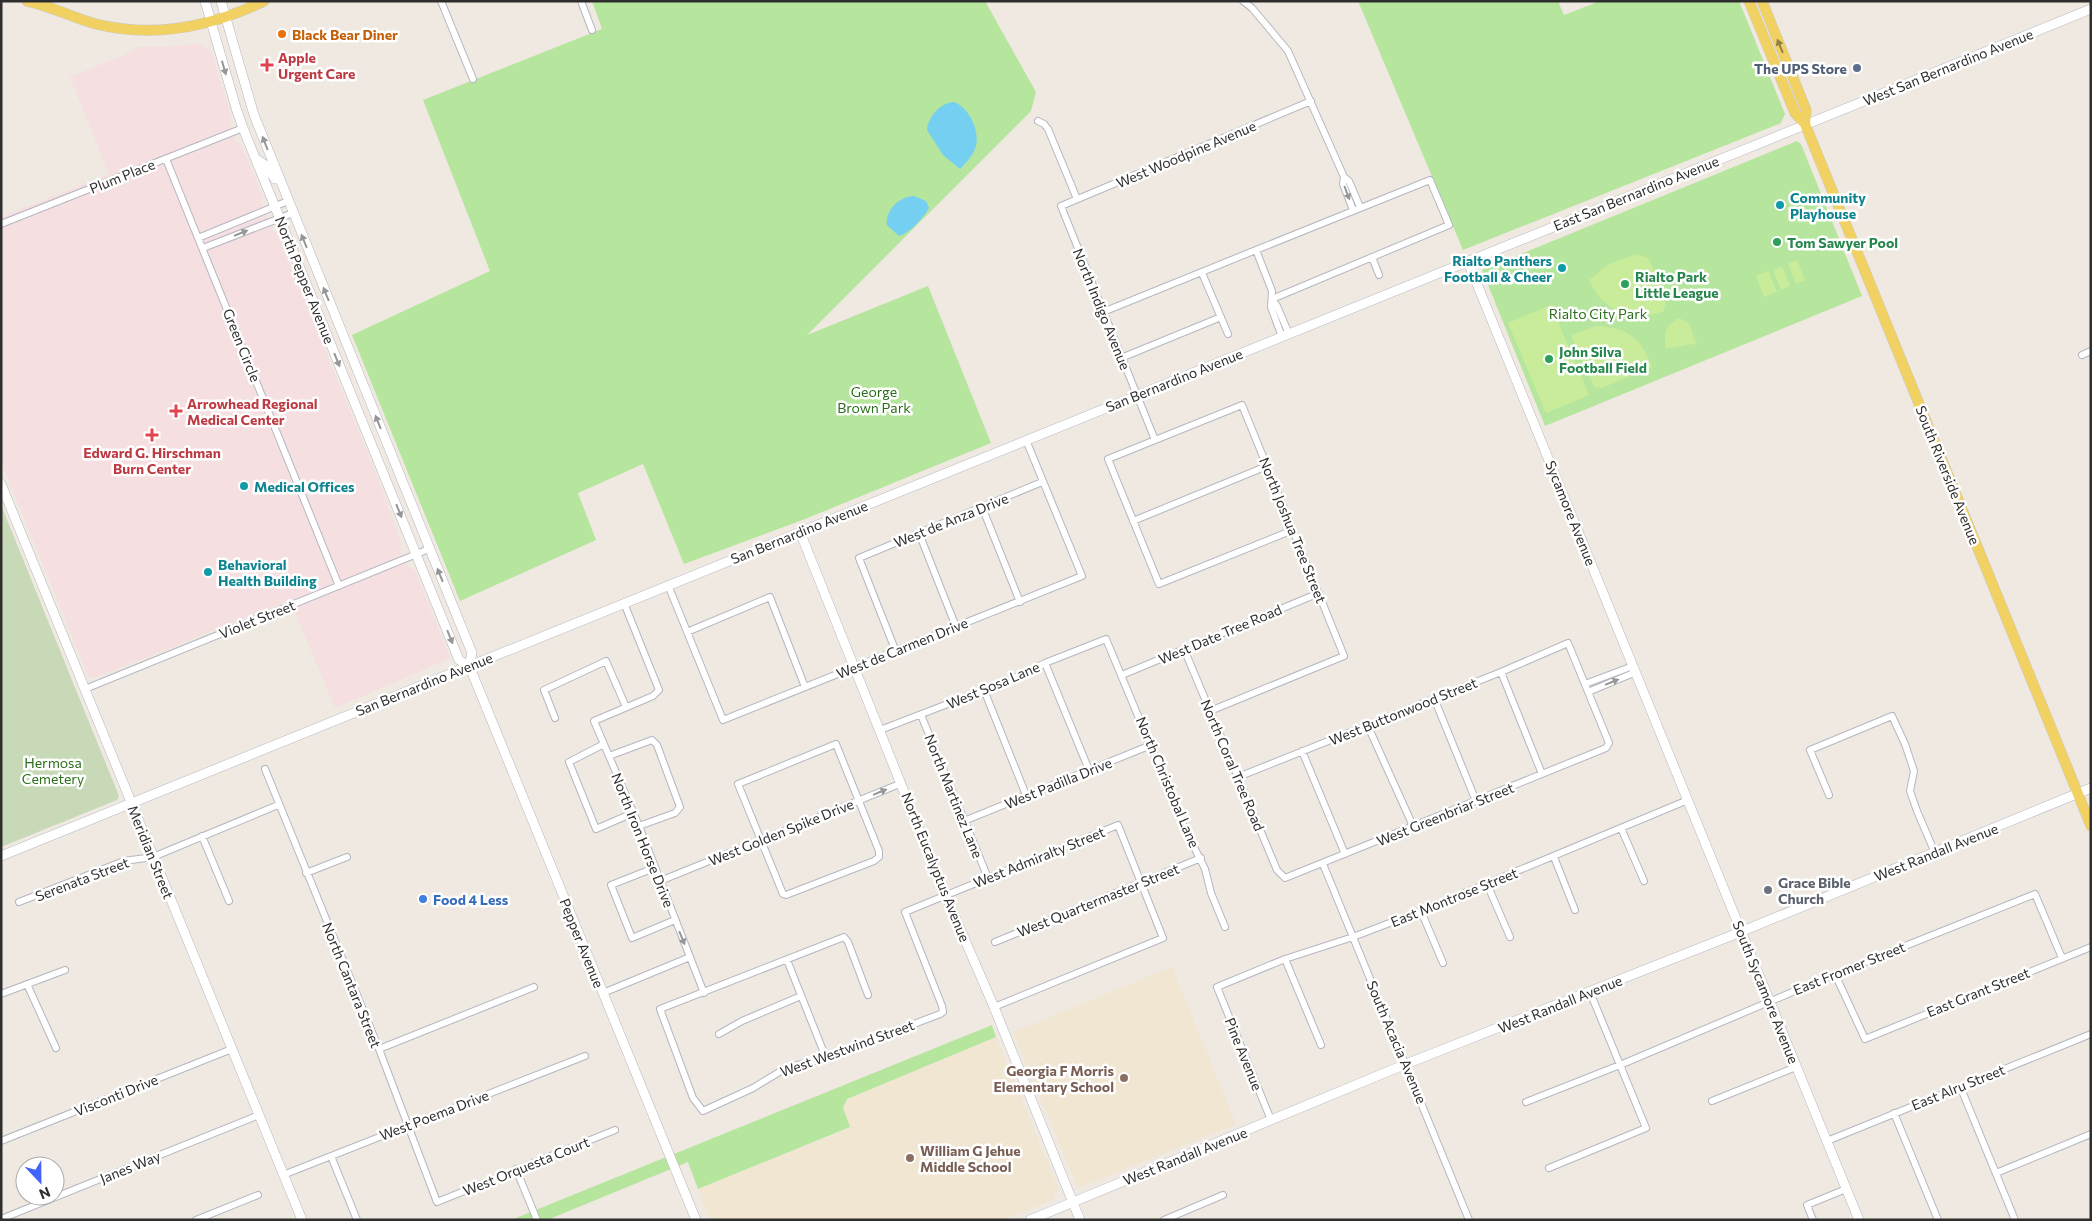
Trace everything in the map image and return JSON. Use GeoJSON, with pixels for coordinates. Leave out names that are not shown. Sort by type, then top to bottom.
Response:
{"type":"FeatureCollection","features":[{"type":"Feature","properties":{"kind":"main road"},"geometry":{"type":"LineString","coordinates":[[27,1],[94,24],[117,29],[146,30],[178,29],[210,22],[226,18],[264,1]]}},
{"type":"Feature","properties":{"kind":"main road","name":"South Riverside Avenue"},"geometry":{"type":"LineString","coordinates":[[1749,1],[1794,113],[1805,124],[2091,826]]}},
{"type":"Feature","properties":{"kind":"main road","name":"South Riverside Avenue"},"geometry":{"type":"LineString","coordinates":[[1762,1],[1806,110],[1805,124]]}},
{"type":"Feature","properties":{"kind":"street","name":"North Pepper Avenue"},"geometry":{"type":"LineString","coordinates":[[206,1],[210,22],[243,128],[416,554]]}},
{"type":"Feature","properties":{"kind":"street","name":"North Pepper Avenue"},"geometry":{"type":"LineString","coordinates":[[222,1],[251,106],[429,549]]}},
{"type":"Feature","properties":{"kind":"street"},"geometry":{"type":"LineString","coordinates":[[441,1],[473,79]]}},
{"type":"Feature","properties":{"kind":"street"},"geometry":{"type":"LineString","coordinates":[[581,1],[592,30]]}},
{"type":"Feature","properties":{"kind":"street"},"geometry":{"type":"LineString","coordinates":[[1243,1],[1288,50],[1344,177],[1343,184],[1357,209]]}},
{"type":"Feature","properties":{"kind":"street","name":"West San Bernardino Avenue"},"geometry":{"type":"LineString","coordinates":[[1805,124],[2091,9]]}},
{"type":"Feature","properties":{"kind":"street","name":"West Woodpine Avenue"},"geometry":{"type":"LineString","coordinates":[[1060,206],[1311,100]]}},
{"type":"Feature","properties":{"kind":"street"},"geometry":{"type":"LineString","coordinates":[[1038,121],[1048,129],[1077,199]]}},
{"type":"Feature","properties":{"kind":"street","name":"East San Bernardino Avenue"},"geometry":{"type":"LineString","coordinates":[[1468,262],[1805,124]]}},
{"type":"Feature","properties":{"kind":"street","name":"Plum Place"},"geometry":{"type":"LineString","coordinates":[[1,224],[243,128]]}},
{"type":"Feature","properties":{"kind":"street","name":"Green Circle"},"geometry":{"type":"LineString","coordinates":[[166,159],[339,586]]}},
{"type":"Feature","properties":{"kind":"street"},"geometry":{"type":"LineString","coordinates":[[256,159],[264,164],[276,180],[279,179]]}},
{"type":"Feature","properties":{"kind":"street"},"geometry":{"type":"LineString","coordinates":[[1103,312],[1430,180],[1449,225],[1272,299]]}},
{"type":"Feature","properties":{"kind":"street"},"geometry":{"type":"LineString","coordinates":[[198,238],[288,201]]}},
{"type":"Feature","properties":{"kind":"street","name":"North Indigo Avenue"},"geometry":{"type":"LineString","coordinates":[[1060,206],[1155,440]]}},
{"type":"Feature","properties":{"kind":"street"},"geometry":{"type":"LineString","coordinates":[[202,248],[293,213]]}},
{"type":"Feature","properties":{"kind":"street"},"geometry":{"type":"LineString","coordinates":[[1256,250],[1269,284],[1272,299],[1278,306],[1286,335]]}},
{"type":"Feature","properties":{"kind":"street"},"geometry":{"type":"LineString","coordinates":[[1372,257],[1379,275]]}},
{"type":"Feature","properties":{"kind":"street","name":"San Bernardino Avenue"},"geometry":{"type":"LineString","coordinates":[[1,856],[1468,262]]}},
{"type":"Feature","properties":{"kind":"street","name":"Sycamore Avenue"},"geometry":{"type":"LineString","coordinates":[[1468,262],[1673,764]]}},
{"type":"Feature","properties":{"kind":"street"},"geometry":{"type":"LineString","coordinates":[[1202,273],[1228,334]]}},
{"type":"Feature","properties":{"kind":"street"},"geometry":{"type":"LineString","coordinates":[[1121,358],[1221,317]]}},
{"type":"Feature","properties":{"kind":"street"},"geometry":{"type":"LineString","coordinates":[[2082,355],[2091,351]]}},
{"type":"Feature","properties":{"kind":"street","name":"North Joshua Tree Street"},"geometry":{"type":"LineString","coordinates":[[1155,440],[1242,405],[1344,656],[1210,711]]}},
{"type":"Feature","properties":{"kind":"street"},"geometry":{"type":"LineString","coordinates":[[1026,440],[1042,482]]}},
{"type":"Feature","properties":{"kind":"street"},"geometry":{"type":"LineString","coordinates":[[1155,440],[1108,459],[1159,584],[1293,530]]}},
{"type":"Feature","properties":{"kind":"street"},"geometry":{"type":"LineString","coordinates":[[1133,521],[1267,466]]}},
{"type":"Feature","properties":{"kind":"street","name":"West de Anza Drive"},"geometry":{"type":"LineString","coordinates":[[896,652],[859,558],[1042,482]]}},
{"type":"Feature","properties":{"kind":"street","name":"West de Carmen Drive"},"geometry":{"type":"LineString","coordinates":[[687,632],[723,720],[1082,576],[1042,482]]}},
{"type":"Feature","properties":{"kind":"street","name":"Meridian Street"},"geometry":{"type":"LineString","coordinates":[[1,484],[302,1220]]}},
{"type":"Feature","properties":{"kind":"street"},"geometry":{"type":"LineString","coordinates":[[982,507],[1020,602]]}},
{"type":"Feature","properties":{"kind":"street","name":"North Eucalyptus Avenue"},"geometry":{"type":"LineString","coordinates":[[800,532],[945,894],[994,1007],[1080,1220]]}},
{"type":"Feature","properties":{"kind":"street"},"geometry":{"type":"LineString","coordinates":[[919,533],[956,628]]}},
{"type":"Feature","properties":{"kind":"street","name":"Violet Street"},"geometry":{"type":"LineString","coordinates":[[85,689],[429,549]]}},
{"type":"Feature","properties":{"kind":"street","name":"Pepper Avenue"},"geometry":{"type":"LineString","coordinates":[[429,549],[472,653],[470,666],[696,1220]]}},
{"type":"Feature","properties":{"kind":"street","name":"Pepper Avenue"},"geometry":{"type":"LineString","coordinates":[[416,554],[460,660],[470,666]]}},
{"type":"Feature","properties":{"kind":"street"},"geometry":{"type":"LineString","coordinates":[[668,585],[687,632],[770,596],[805,687]]}},
{"type":"Feature","properties":{"kind":"street","name":"West Date Tree Road"},"geometry":{"type":"LineString","coordinates":[[1122,675],[1319,593]]}},
{"type":"Feature","properties":{"kind":"street"},"geometry":{"type":"LineString","coordinates":[[555,718],[544,690],[606,662],[626,707],[653,696],[659,690],[624,603]]}},
{"type":"Feature","properties":{"kind":"street","name":"West Sosa Lane"},"geometry":{"type":"LineString","coordinates":[[880,730],[1010,680],[1045,663],[1106,639]]}},
{"type":"Feature","properties":{"kind":"street","name":"North Christobal Lane"},"geometry":{"type":"LineString","coordinates":[[1106,639],[1152,745],[1186,831],[1200,858],[1211,893],[1225,927]]}},
{"type":"Feature","properties":{"kind":"street","name":"West Buttonwood Street"},"geometry":{"type":"LineString","coordinates":[[1238,777],[1501,672],[1568,643],[1585,684]]}},
{"type":"Feature","properties":{"kind":"street","name":"North Coral Tree Road"},"geometry":{"type":"LineString","coordinates":[[1184,649],[1277,870],[1285,878]]}},
{"type":"Feature","properties":{"kind":"street"},"geometry":{"type":"LineString","coordinates":[[1045,663],[1089,770]]}},
{"type":"Feature","properties":{"kind":"street"},"geometry":{"type":"LineString","coordinates":[[1634,669],[1588,692],[1585,684],[1634,669]]}},
{"type":"Feature","properties":{"kind":"street"},"geometry":{"type":"LineString","coordinates":[[1501,672],[1542,774]]}},
{"type":"Feature","properties":{"kind":"street"},"geometry":{"type":"LineString","coordinates":[[984,690],[1026,796]]}},
{"type":"Feature","properties":{"kind":"street","name":"West Greenbriar Street"},"geometry":{"type":"LineString","coordinates":[[1285,878],[1606,748],[1609,744],[1588,692]]}},
{"type":"Feature","properties":{"kind":"street"},"geometry":{"type":"LineString","coordinates":[[1434,698],[1476,801]]}},
{"type":"Feature","properties":{"kind":"street","name":"North Iron Horse Drive"},"geometry":{"type":"LineString","coordinates":[[626,707],[594,721],[610,756],[704,993]]}},
{"type":"Feature","properties":{"kind":"street","name":"North Martinez Lane"},"geometry":{"type":"LineString","coordinates":[[921,715],[988,878]]}},
{"type":"Feature","properties":{"kind":"street"},"geometry":{"type":"LineString","coordinates":[[1829,795],[1810,750],[1892,716],[1905,744],[1914,771],[1910,791],[1916,811],[1934,853]]}},
{"type":"Feature","properties":{"kind":"street"},"geometry":{"type":"LineString","coordinates":[[1367,724],[1413,826]]}},
{"type":"Feature","properties":{"kind":"street"},"geometry":{"type":"LineString","coordinates":[[610,756],[652,740],[658,745],[680,808],[675,813],[638,826]]}},
{"type":"Feature","properties":{"kind":"street"},"geometry":{"type":"LineString","coordinates":[[604,744],[569,762],[596,829],[633,813]]}},
{"type":"Feature","properties":{"kind":"street"},"geometry":{"type":"LineString","coordinates":[[836,744],[879,851],[879,856],[874,861],[786,895],[783,894],[761,840],[738,784],[836,744]]}},
{"type":"Feature","properties":{"kind":"street","name":"West Padilla Drive"},"geometry":{"type":"LineString","coordinates":[[964,821],[1152,745]]}},
{"type":"Feature","properties":{"kind":"street"},"geometry":{"type":"LineString","coordinates":[[1302,751],[1345,854]]}},
{"type":"Feature","properties":{"kind":"street","name":"South Sycamore Avenue"},"geometry":{"type":"LineString","coordinates":[[1673,764],[1859,1220]]}},
{"type":"Feature","properties":{"kind":"street","name":"North Cantara Street"},"geometry":{"type":"LineString","coordinates":[[264,769],[379,1049],[406,1125],[437,1202]]}},
{"type":"Feature","properties":{"kind":"street","name":"West Golden Spike Drive"},"geometry":{"type":"LineString","coordinates":[[660,881],[902,783]]}},
{"type":"Feature","properties":{"kind":"street","name":"West Randall Avenue"},"geometry":{"type":"LineString","coordinates":[[1030,1220],[1406,1064],[1742,931],[2091,788]]}},
{"type":"Feature","properties":{"kind":"street","name":"East Montrose Street"},"geometry":{"type":"LineString","coordinates":[[1217,987],[1285,959],[1353,938],[1554,857],[1688,800]]}},
{"type":"Feature","properties":{"kind":"street","name":"Serenata Street"},"geometry":{"type":"LineString","coordinates":[[19,902],[124,861],[153,856],[278,805]]}},
{"type":"Feature","properties":{"kind":"street","name":"West Admiralty Street"},"geometry":{"type":"LineString","coordinates":[[905,912],[945,894],[1118,825],[1141,882]]}},
{"type":"Feature","properties":{"kind":"street"},"geometry":{"type":"LineString","coordinates":[[1621,828],[1644,881]]}},
{"type":"Feature","properties":{"kind":"street"},"geometry":{"type":"LineString","coordinates":[[202,836],[229,901]]}},
{"type":"Feature","properties":{"kind":"street"},"geometry":{"type":"LineString","coordinates":[[306,873],[346,857]]}},
{"type":"Feature","properties":{"kind":"street"},"geometry":{"type":"LineString","coordinates":[[1554,857],[1575,910]]}},
{"type":"Feature","properties":{"kind":"street","name":"West Quartermaster Street"},"geometry":{"type":"LineString","coordinates":[[995,942],[1200,858]]}},
{"type":"Feature","properties":{"kind":"street","name":"South Acacia Avenue"},"geometry":{"type":"LineString","coordinates":[[1322,864],[1469,1220]]}},
{"type":"Feature","properties":{"kind":"street"},"geometry":{"type":"LineString","coordinates":[[654,868],[611,885],[632,938],[675,920]]}},
{"type":"Feature","properties":{"kind":"street"},"geometry":{"type":"LineString","coordinates":[[994,1007],[1163,938],[1141,882]]}},
{"type":"Feature","properties":{"kind":"street"},"geometry":{"type":"LineString","coordinates":[[1487,884],[1510,937]]}},
{"type":"Feature","properties":{"kind":"street","name":"East Fromer Street"},"geometry":{"type":"LineString","coordinates":[[1526,1102],[1620,1065],[1835,974],[2035,894],[2062,958]]}},
{"type":"Feature","properties":{"kind":"street"},"geometry":{"type":"LineString","coordinates":[[1422,910],[1443,963]]}},
{"type":"Feature","properties":{"kind":"street","name":"West Westwind Street"},"geometry":{"type":"LineString","coordinates":[[704,993],[660,1009],[693,1098],[703,1111],[753,1088],[786,1068],[826,1058],[943,1012],[905,912]]}},
{"type":"Feature","properties":{"kind":"street"},"geometry":{"type":"LineString","coordinates":[[704,993],[844,937],[848,942],[868,995]]}},
{"type":"Feature","properties":{"kind":"street","name":"East Grant Street"},"geometry":{"type":"LineString","coordinates":[[1835,974],[1864,1039],[2091,946]]}},
{"type":"Feature","properties":{"kind":"street"},"geometry":{"type":"LineString","coordinates":[[603,993],[690,957]]}},
{"type":"Feature","properties":{"kind":"street"},"geometry":{"type":"LineString","coordinates":[[1285,959],[1320,1045]]}},
{"type":"Feature","properties":{"kind":"street"},"geometry":{"type":"LineString","coordinates":[[787,960],[826,1058]]}},
{"type":"Feature","properties":{"kind":"street"},"geometry":{"type":"LineString","coordinates":[[1,994],[64,970]]}},
{"type":"Feature","properties":{"kind":"street"},"geometry":{"type":"LineString","coordinates":[[27,984],[56,1048]]}},
{"type":"Feature","properties":{"kind":"street"},"geometry":{"type":"LineString","coordinates":[[379,1049],[534,987]]}},
{"type":"Feature","properties":{"kind":"street","name":"Pine Avenue"},"geometry":{"type":"LineString","coordinates":[[1217,987],[1271,1120]]}},
{"type":"Feature","properties":{"kind":"street"},"geometry":{"type":"LineString","coordinates":[[1549,1168],[1646,1128],[1590,992]]}},
{"type":"Feature","properties":{"kind":"street"},"geometry":{"type":"LineString","coordinates":[[719,1034],[742,1021],[801,996]]}},
{"type":"Feature","properties":{"kind":"street","name":"East Alru Street"},"geometry":{"type":"LineString","coordinates":[[1827,1141],[2091,1034]]}},
{"type":"Feature","properties":{"kind":"street","name":"Visconti Drive"},"geometry":{"type":"LineString","coordinates":[[1,1141],[232,1049]]}},
{"type":"Feature","properties":{"kind":"street","name":"West Poema Drive"},"geometry":{"type":"LineString","coordinates":[[283,1175],[585,1056]]}},
{"type":"Feature","properties":{"kind":"street"},"geometry":{"type":"LineString","coordinates":[[1712,1101],[1796,1067]]}},
{"type":"Feature","properties":{"kind":"street"},"geometry":{"type":"LineString","coordinates":[[1960,1086],[2015,1220]]}},
{"type":"Feature","properties":{"kind":"street"},"geometry":{"type":"LineString","coordinates":[[1894,1113],[1938,1220]]}},
{"type":"Feature","properties":{"kind":"street","name":"Janes Way"},"geometry":{"type":"LineString","coordinates":[[1,1219],[259,1115]]}},
{"type":"Feature","properties":{"kind":"street","name":"West Orquesta Court"},"geometry":{"type":"LineString","coordinates":[[437,1202],[615,1130]]}},
{"type":"Feature","properties":{"kind":"street"},"geometry":{"type":"LineString","coordinates":[[1996,1173],[2091,1134]]}},
{"type":"Feature","properties":{"kind":"street"},"geometry":{"type":"LineString","coordinates":[[331,1156],[357,1220]]}},
{"type":"Feature","properties":{"kind":"street"},"geometry":{"type":"LineString","coordinates":[[516,1169],[537,1220]]}},
{"type":"Feature","properties":{"kind":"street"},"geometry":{"type":"LineString","coordinates":[[1813,1220],[1807,1205],[1846,1189]]}},
{"type":"Feature","properties":{"kind":"street"},"geometry":{"type":"LineString","coordinates":[[196,1220],[258,1195]]}},
{"type":"Feature","properties":{"kind":"street"},"geometry":{"type":"LineString","coordinates":[[1164,1220],[1223,1195]]}},
{"type":"Feature","properties":{"kind":"shaded area","name":"Arrowhead Regional Medical Center"},"geometry":{"type":"Polygon","coordinates":[[[199,44],[211,51],[231,117],[229,123],[236,141],[242,146],[262,195],[261,203],[272,231],[277,232],[382,489],[402,547],[400,553],[408,567],[414,569],[450,658],[335,708],[290,600],[94,678],[88,676],[1,461],[1,217],[109,174],[70,77],[134,51],[136,47],[199,44]]]}},
{"type":"Feature","properties":{"kind":"shaded area","name":"Georgia F Morris Elementary School"},"geometry":{"type":"Polygon","coordinates":[[[1172,967],[1236,1124],[1081,1187],[1077,1186],[1013,1032],[1172,967]]]}},
{"type":"Feature","properties":{"kind":"shaded area","name":"William G Jehue Middle School"},"geometry":{"type":"Polygon","coordinates":[[[996,1037],[1059,1190],[1053,1194],[1055,1199],[1004,1220],[710,1220],[698,1189],[850,1128],[843,1108],[847,1099],[996,1037]]]}},
{"type":"Feature","properties":{"kind":"green space","name":"George Brown Park"},"geometry":{"type":"Polygon","coordinates":[[[592,1],[985,1],[1036,92],[1031,111],[807,335],[928,286],[991,443],[805,519],[684,564],[643,464],[578,493],[596,540],[460,601],[352,335],[490,271],[423,100],[602,29],[592,1]]]}},
{"type":"Feature","properties":{"kind":"green space"},"geometry":{"type":"Polygon","coordinates":[[[1358,1],[1558,1],[1564,15],[1600,1],[1739,1],[1785,114],[1781,123],[1463,250],[1358,1]]]}},
{"type":"Feature","properties":{"kind":"green space","name":"Rialto City Park"},"geometry":{"type":"Polygon","coordinates":[[[1797,141],[1801,144],[1862,296],[1545,426],[1482,270],[1797,141]]]}},
{"type":"Feature","properties":{"kind":"green space","name":"Rialto Park Little League"},"geometry":{"type":"Polygon","coordinates":[[[1637,254],[1649,259],[1661,288],[1666,306],[1664,311],[1641,316],[1620,312],[1602,300],[1589,280],[1609,264],[1637,254]]]}},
{"type":"Feature","properties":{"kind":"green space"},"geometry":{"type":"Polygon","coordinates":[[[1797,260],[1805,280],[1796,284],[1788,264],[1797,260]]]}},
{"type":"Feature","properties":{"kind":"green space"},"geometry":{"type":"Polygon","coordinates":[[[1782,266],[1790,286],[1781,290],[1773,270],[1782,266]]]}},
{"type":"Feature","properties":{"kind":"green space"},"geometry":{"type":"Polygon","coordinates":[[[1768,271],[1777,292],[1764,297],[1756,276],[1768,271]]]}},
{"type":"Feature","properties":{"kind":"green space","name":"John Silva Football Field"},"geometry":{"type":"Polygon","coordinates":[[[1551,305],[1589,395],[1546,413],[1508,323],[1551,305]]]}},
{"type":"Feature","properties":{"kind":"green space"},"geometry":{"type":"Polygon","coordinates":[[[1679,318],[1689,323],[1694,339],[1697,341],[1694,345],[1666,349],[1666,331],[1679,318]]]}},
{"type":"Feature","properties":{"kind":"green space"},"geometry":{"type":"Polygon","coordinates":[[[1597,326],[1617,329],[1632,336],[1644,349],[1652,367],[1602,388],[1594,387],[1571,335],[1597,326]]]}},
{"type":"Feature","properties":{"kind":"green space","name":"Hermosa Cemetery"},"geometry":{"type":"Polygon","coordinates":[[[1,505],[119,796],[117,800],[1,847],[1,505]]]}},
{"type":"Feature","properties":{"kind":"green space"},"geometry":{"type":"Polygon","coordinates":[[[992,1025],[996,1037],[847,1099],[843,1108],[850,1127],[698,1189],[688,1162],[547,1220],[511,1220],[992,1025]]]}},
{"type":"Feature","properties":{"kind":"water"},"geometry":{"type":"Polygon","coordinates":[[[954,102],[969,114],[975,127],[977,140],[970,158],[960,169],[943,155],[927,130],[932,116],[944,105],[954,102]]]}},
{"type":"Feature","properties":{"kind":"water"},"geometry":{"type":"Polygon","coordinates":[[[914,196],[926,201],[929,208],[916,225],[899,236],[887,225],[888,214],[899,201],[914,196]]]}},
{"type":"Feature","properties":{"kind":"place","name":"Black Bear Diner"},"geometry":{"type":"Point","coordinates":[282,34]}},
{"type":"Feature","properties":{"kind":"place","name":"Apple Urgent Care"},"geometry":{"type":"Point","coordinates":[267,65]}},
{"type":"Feature","properties":{"kind":"place","name":"The UPS Store"},"geometry":{"type":"Point","coordinates":[1857,68]}},
{"type":"Feature","properties":{"kind":"place","name":"Community Playhouse"},"geometry":{"type":"Point","coordinates":[1780,205]}},
{"type":"Feature","properties":{"kind":"place","name":"Tom Sawyer Pool"},"geometry":{"type":"Point","coordinates":[1777,242]}},
{"type":"Feature","properties":{"kind":"place","name":"Rialto Panthers Football & Cheer"},"geometry":{"type":"Point","coordinates":[1562,268]}},
{"type":"Feature","properties":{"kind":"place","name":"Rialto Park Little League"},"geometry":{"type":"Point","coordinates":[1625,284]}},
{"type":"Feature","properties":{"kind":"place","name":"John Silva Football Field"},"geometry":{"type":"Point","coordinates":[1549,359]}},
{"type":"Feature","properties":{"kind":"place","name":"Arrowhead Regional Medical Center"},"geometry":{"type":"Point","coordinates":[176,411]}},
{"type":"Feature","properties":{"kind":"place","name":"Edward G. Hirschman Burn Center"},"geometry":{"type":"Point","coordinates":[152,435]}},
{"type":"Feature","properties":{"kind":"place","name":"Medical Offices"},"geometry":{"type":"Point","coordinates":[244,486]}},
{"type":"Feature","properties":{"kind":"place","name":"Behavioral Health Building"},"geometry":{"type":"Point","coordinates":[208,572]}},
{"type":"Feature","properties":{"kind":"place","name":"Grace Bible Church"},"geometry":{"type":"Point","coordinates":[1768,890]}},
{"type":"Feature","properties":{"kind":"place","name":"Food 4 Less"},"geometry":{"type":"Point","coordinates":[423,899]}},
{"type":"Feature","properties":{"kind":"place","name":"Georgia F Morris Elementary School"},"geometry":{"type":"Point","coordinates":[1124,1078]}},
{"type":"Feature","properties":{"kind":"place","name":"William G Jehue Middle School"},"geometry":{"type":"Point","coordinates":[910,1158]}}]}
